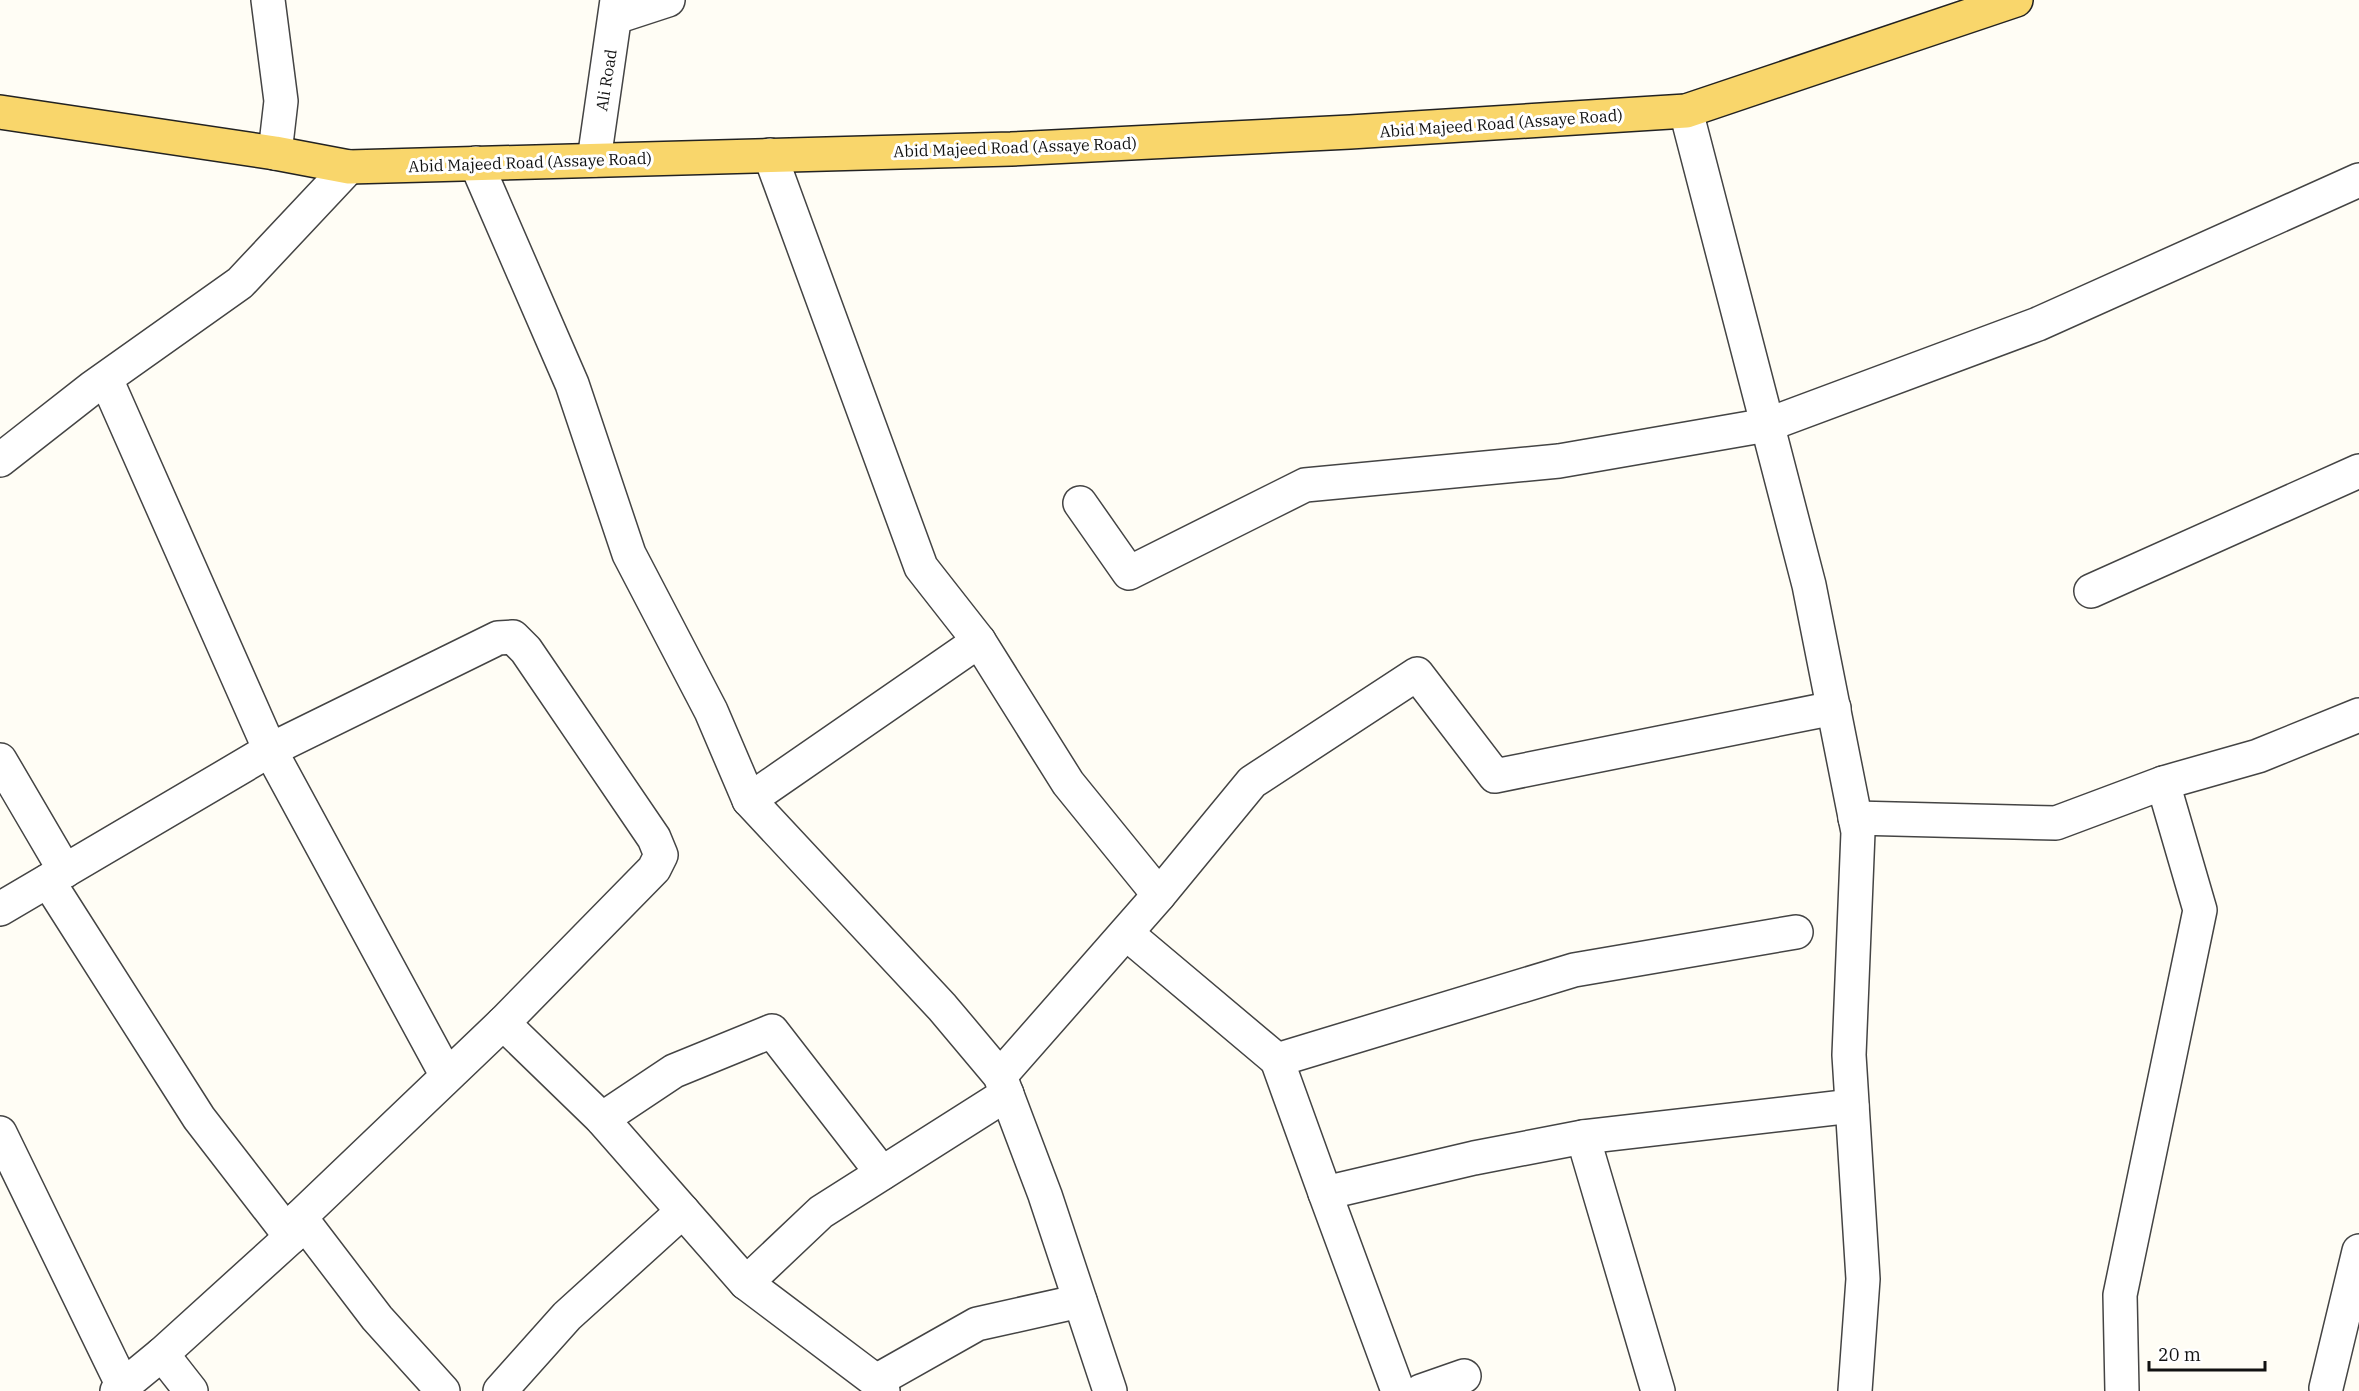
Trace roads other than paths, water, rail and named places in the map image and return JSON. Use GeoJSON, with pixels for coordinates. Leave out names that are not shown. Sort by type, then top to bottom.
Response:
{"type":"FeatureCollection","features":[{"type":"Feature","properties":{"kind":"main road","name":"Abid Majeed Road (Assaye Road)"},"geometry":{"type":"LineString","coordinates":[[0,112],[275,153],[350,167],[1011,148],[1315,134],[1686,111],[2016,0]]}},
{"type":"Feature","properties":{"kind":"street"},"geometry":{"type":"LineString","coordinates":[[268,0],[281,101],[275,153]]}},
{"type":"Feature","properties":{"kind":"street"},"geometry":{"type":"LineString","coordinates":[[616,9],[668,0]]}},
{"type":"Feature","properties":{"kind":"street","name":"Ali Road"},"geometry":{"type":"LineString","coordinates":[[594,160],[616,9]]}},
{"type":"Feature","properties":{"kind":"street"},"geometry":{"type":"LineString","coordinates":[[1686,111],[1809,585],[1858,832],[1849,1055],[1863,1279],[1855,1391]]}},
{"type":"Feature","properties":{"kind":"street"},"geometry":{"type":"LineString","coordinates":[[770,155],[921,567],[979,641],[1068,783],[1159,895]]}},
{"type":"Feature","properties":{"kind":"street"},"geometry":{"type":"LineString","coordinates":[[476,163],[572,384],[629,554],[711,711],[749,800],[942,1006],[1003,1085],[1045,1195],[1110,1391]]}},
{"type":"Feature","properties":{"kind":"street"},"geometry":{"type":"LineString","coordinates":[[0,460],[106,379],[240,283],[350,167]]}},
{"type":"Feature","properties":{"kind":"street"},"geometry":{"type":"LineString","coordinates":[[1080,504],[1129,573],[1305,485],[1559,461],[1767,425],[2038,324],[2359,180]]}},
{"type":"Feature","properties":{"kind":"street"},"geometry":{"type":"LineString","coordinates":[[106,379],[270,750],[447,1077]]}},
{"type":"Feature","properties":{"kind":"street"},"geometry":{"type":"LineString","coordinates":[[2091,591],[2359,471]]}},
{"type":"Feature","properties":{"kind":"street"},"geometry":{"type":"LineString","coordinates":[[0,909],[270,750],[498,638],[513,637],[526,650],[654,838],[662,855],[654,869],[503,1023],[162,1354],[120,1388],[0,1133]]}},
{"type":"Feature","properties":{"kind":"street"},"geometry":{"type":"LineString","coordinates":[[749,800],[979,641]]}},
{"type":"Feature","properties":{"kind":"street"},"geometry":{"type":"LineString","coordinates":[[746,1283],[821,1212],[882,1173],[1003,1085],[1252,782],[1417,674],[1495,776],[1834,708]]}},
{"type":"Feature","properties":{"kind":"street"},"geometry":{"type":"LineString","coordinates":[[1855,818],[2056,823],[2163,783],[2258,756],[2359,715]]}},
{"type":"Feature","properties":{"kind":"street"},"geometry":{"type":"LineString","coordinates":[[0,760],[56,876],[199,1118],[443,1391]]}},
{"type":"Feature","properties":{"kind":"street"},"geometry":{"type":"LineString","coordinates":[[2122,1391],[2120,1295],[2200,910],[2163,783]]}},
{"type":"Feature","properties":{"kind":"street"},"geometry":{"type":"LineString","coordinates":[[1277,1060],[1574,970],[1796,932]]}},
{"type":"Feature","properties":{"kind":"street"},"geometry":{"type":"LineString","coordinates":[[1126,933],[1277,1060],[1398,1391]]}},
{"type":"Feature","properties":{"kind":"street"},"geometry":{"type":"LineString","coordinates":[[503,1023],[602,1119],[746,1283],[879,1386],[977,1324],[1080,1301]]}},
{"type":"Feature","properties":{"kind":"street"},"geometry":{"type":"LineString","coordinates":[[602,1119],[674,1071],[772,1031],[882,1173]]}},
{"type":"Feature","properties":{"kind":"street"},"geometry":{"type":"LineString","coordinates":[[1325,1193],[1474,1158],[1583,1137],[1852,1106]]}},
{"type":"Feature","properties":{"kind":"street"},"geometry":{"type":"LineString","coordinates":[[1583,1137],[1658,1391]]}},
{"type":"Feature","properties":{"kind":"street"},"geometry":{"type":"LineString","coordinates":[[500,1391],[567,1316],[683,1211]]}},
{"type":"Feature","properties":{"kind":"street"},"geometry":{"type":"LineString","coordinates":[[2326,1388],[2359,1251]]}},
{"type":"Feature","properties":{"kind":"street"},"geometry":{"type":"LineString","coordinates":[[162,1354],[191,1391]]}},
{"type":"Feature","properties":{"kind":"street"},"geometry":{"type":"LineString","coordinates":[[1421,1391],[1464,1376]]}}]}
